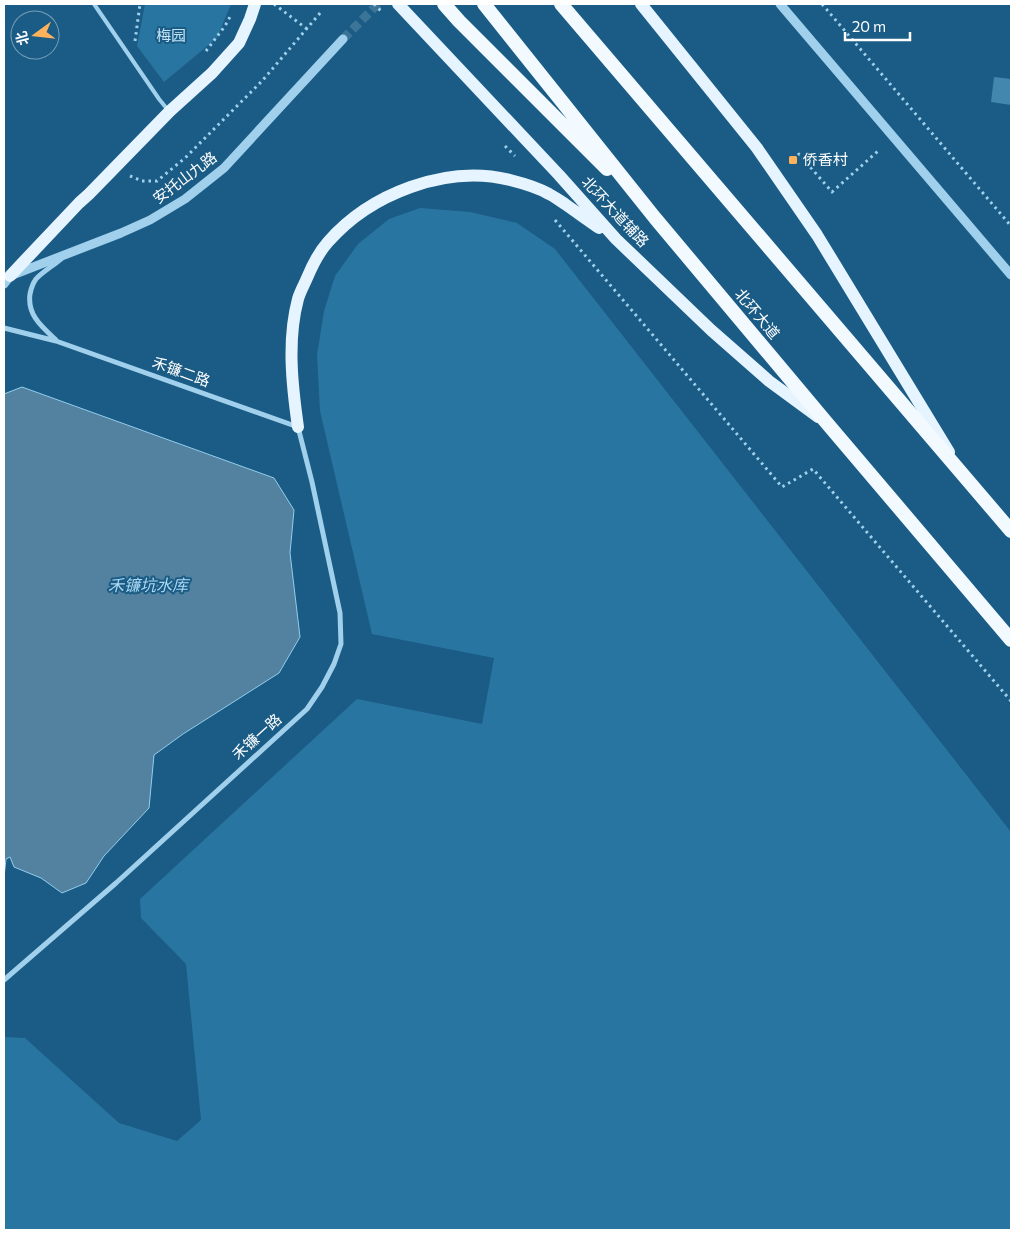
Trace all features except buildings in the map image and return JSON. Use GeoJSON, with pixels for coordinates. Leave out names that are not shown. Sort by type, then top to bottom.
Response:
{"type":"FeatureCollection","features":[{"type":"Feature","properties":{"kind":"highway"},"geometry":{"type":"LineString","coordinates":[[444,4],[655,218]]}},
{"type":"Feature","properties":{"kind":"highway","name":"北环大道"},"geometry":{"type":"LineString","coordinates":[[484,4],[655,218],[1011,640]]}},
{"type":"Feature","properties":{"kind":"highway"},"geometry":{"type":"LineString","coordinates":[[561,4],[1011,531]]}},
{"type":"Feature","properties":{"kind":"main road"},"geometry":{"type":"LineString","coordinates":[[7,280],[79,203],[170,111],[212,73],[239,43],[255,4]]}},
{"type":"Feature","properties":{"kind":"main road","name":"北环大道辅路"},"geometry":{"type":"LineString","coordinates":[[398,4],[559,175],[616,240],[711,330],[769,381],[826,422]]}},
{"type":"Feature","properties":{"kind":"main road"},"geometry":{"type":"LineString","coordinates":[[641,4],[757,148],[817,236],[961,471]]}},
{"type":"Feature","properties":{"kind":"main road"},"geometry":{"type":"LineString","coordinates":[[298,427],[292,360],[292,327],[298,297],[312,266],[326,243],[345,224],[367,208],[392,194],[419,184],[476,175],[509,180],[549,194],[616,240]]}},
{"type":"Feature","properties":{"kind":"street"},"geometry":{"type":"LineString","coordinates":[[780,4],[1011,275]]}},
{"type":"Feature","properties":{"kind":"street","name":"安托山九路"},"geometry":{"type":"LineString","coordinates":[[7,280],[69,252],[150,220],[184,200],[224,168],[343,39]]}},
{"type":"Feature","properties":{"kind":"street","name":"禾镰二路"},"geometry":{"type":"LineString","coordinates":[[56,340],[42,327],[34,316],[29,303],[31,289],[36,279],[69,252]]}},
{"type":"Feature","properties":{"kind":"street","name":"禾镰二路"},"geometry":{"type":"LineString","coordinates":[[4,328],[56,340],[298,427]]}},
{"type":"Feature","properties":{"kind":"street","name":"禾镰一路"},"geometry":{"type":"LineString","coordinates":[[4,980],[116,883],[307,709],[322,687],[334,664],[341,644],[340,613],[312,482],[298,427]]}},
{"type":"Feature","properties":{"kind":"lane"},"geometry":{"type":"LineString","coordinates":[[94,4],[159,99],[170,111]]}},
{"type":"Feature","properties":{"kind":"path"},"geometry":{"type":"LineString","coordinates":[[132,59],[140,4]]}},
{"type":"Feature","properties":{"kind":"path"},"geometry":{"type":"LineString","coordinates":[[274,4],[307,29]]}},
{"type":"Feature","properties":{"kind":"path"},"geometry":{"type":"LineString","coordinates":[[822,4],[1011,226]]}},
{"type":"Feature","properties":{"kind":"path"},"geometry":{"type":"LineString","coordinates":[[203,55],[225,26],[233,11]]}},
{"type":"Feature","properties":{"kind":"path"},"geometry":{"type":"LineString","coordinates":[[128,175],[142,181],[157,181],[206,138],[262,81],[321,12]]}},
{"type":"Feature","properties":{"kind":"path"},"geometry":{"type":"LineString","coordinates":[[793,160],[799,154],[832,192],[878,151]]}},
{"type":"Feature","properties":{"kind":"path"},"geometry":{"type":"LineString","coordinates":[[553,217],[782,487],[813,469],[1011,700]]}},
{"type":"Feature","properties":{"kind":"green space","name":"梅园"},"geometry":{"type":"Polygon","coordinates":[[[145,4],[231,4],[217,38],[164,82],[137,46],[145,4]]]}},
{"type":"Feature","properties":{"kind":"green space"},"geometry":{"type":"Polygon","coordinates":[[[420,208],[470,212],[517,223],[555,249],[1011,832],[1011,1230],[4,1230],[4,1037],[25,1038],[119,1123],[177,1141],[201,1120],[186,964],[141,918],[140,899],[357,699],[482,724],[494,658],[372,634],[320,411],[317,355],[324,311],[335,276],[358,244],[389,219],[420,208]]]}},
{"type":"Feature","properties":{"kind":"water","name":"禾镰坑水库"},"geometry":{"type":"Polygon","coordinates":[[[22,387],[274,478],[294,510],[290,553],[300,637],[279,673],[183,734],[154,755],[149,808],[104,856],[86,883],[62,893],[41,878],[14,867],[10,857],[6,859],[4,877],[4,394],[22,387]]]}},
{"type":"Feature","properties":{"kind":"tunnel"},"geometry":{"type":"LineString","coordinates":[[343,39],[378,4]]}},
{"type":"Feature","properties":{"kind":"place","name":"侨香村"},"geometry":{"type":"Point","coordinates":[793,160]}}]}
